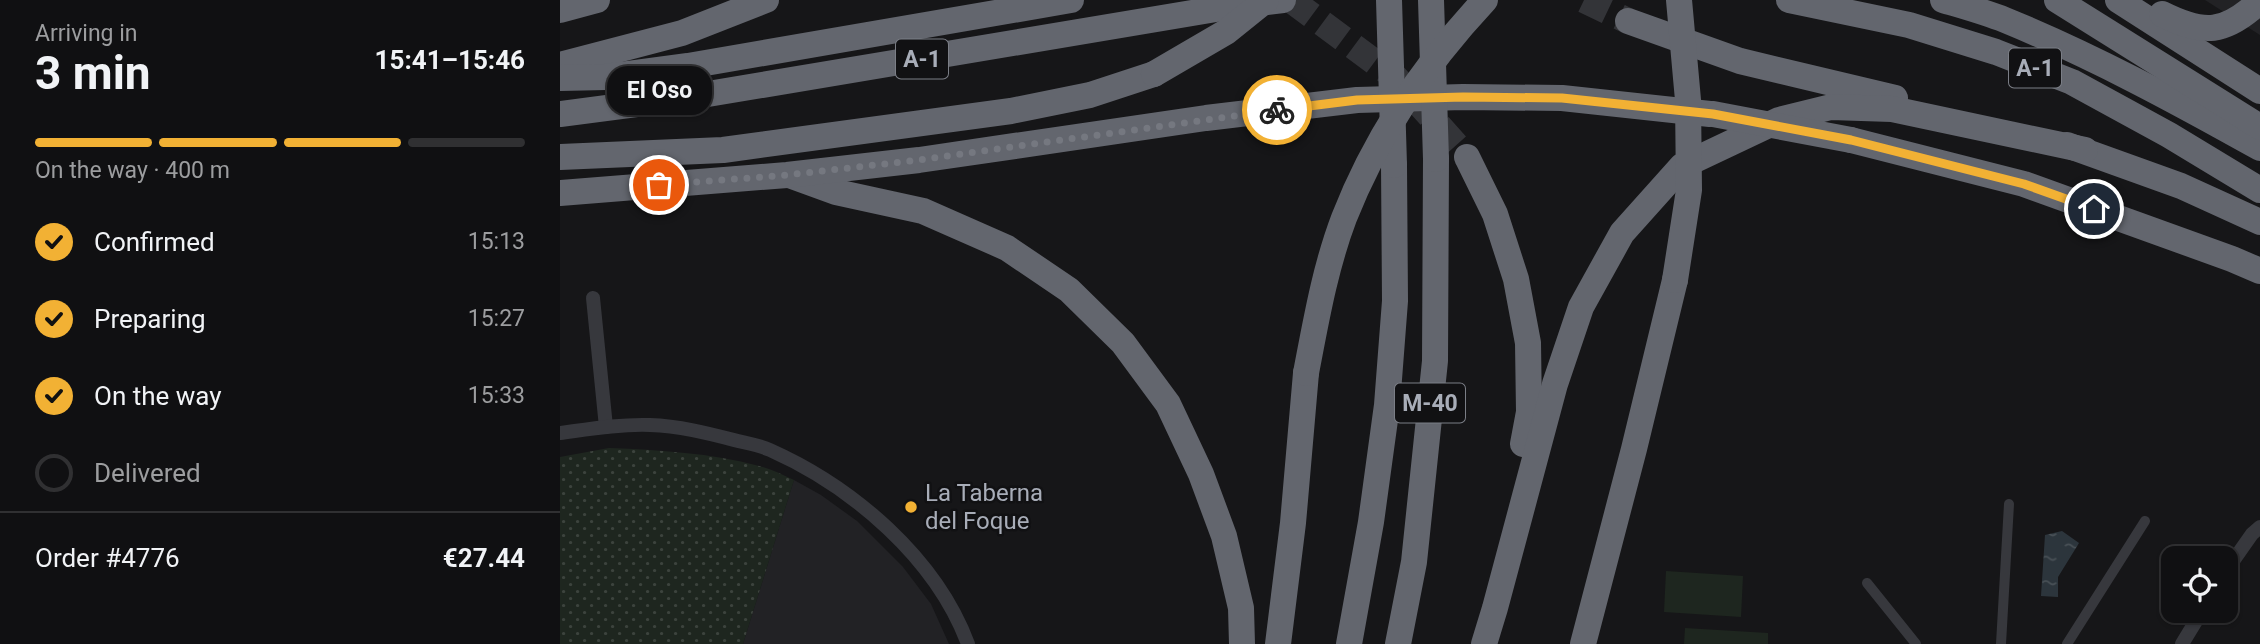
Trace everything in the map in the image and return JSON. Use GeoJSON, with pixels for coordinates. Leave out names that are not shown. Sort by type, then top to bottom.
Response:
{"type":"FeatureCollection","features":[{"type":"Feature","properties":{"kind":"highway"},"geometry":{"type":"LineString","coordinates":[[560,10],[597,0]]}},
{"type":"Feature","properties":{"kind":"highway"},"geometry":{"type":"LineString","coordinates":[[560,65],[682,33],[766,0]]}},
{"type":"Feature","properties":{"kind":"highway","name":"A-1"},"geometry":{"type":"LineString","coordinates":[[560,78],[606,77],[688,66],[1071,0]]}},
{"type":"Feature","properties":{"kind":"highway"},"geometry":{"type":"LineString","coordinates":[[560,157],[723,149],[1011,111],[1090,95],[1154,74],[1226,33],[1266,0]]}},
{"type":"Feature","properties":{"kind":"highway","name":"A-1"},"geometry":{"type":"LineString","coordinates":[[560,114],[690,97],[1283,0]]}},
{"type":"Feature","properties":{"kind":"highway","name":"M-40"},"geometry":{"type":"LineString","coordinates":[[1348,641],[1371,522],[1387,405],[1395,301],[1389,0]]}},
{"type":"Feature","properties":{"kind":"highway","name":"M-40"},"geometry":{"type":"LineString","coordinates":[[1398,644],[1413,562],[1435,361],[1436,159],[1431,0]]}},
{"type":"Feature","properties":{"kind":"highway"},"geometry":{"type":"LineString","coordinates":[[1278,644],[1285,604],[1306,373],[1322,289],[1341,230],[1374,153],[1414,85],[1453,34],[1485,0]]}},
{"type":"Feature","properties":{"kind":"highway"},"geometry":{"type":"LineString","coordinates":[[1583,644],[1675,280],[1689,190],[1688,100],[1679,0]]}},
{"type":"Feature","properties":{"kind":"highway","name":"A-1"},"geometry":{"type":"LineString","coordinates":[[1790,0],[1909,25],[1996,52],[2072,82],[2169,135],[2260,190]]}},
{"type":"Feature","properties":{"kind":"highway","name":"A-1"},"geometry":{"type":"LineString","coordinates":[[1943,0],[2002,19],[2079,51],[2155,89],[2260,148]]}},
{"type":"Feature","properties":{"kind":"highway"},"geometry":{"type":"LineString","coordinates":[[2057,0],[2260,127]]}},
{"type":"Feature","properties":{"kind":"highway"},"geometry":{"type":"LineString","coordinates":[[2118,0],[2260,90]]}},
{"type":"Feature","properties":{"kind":"highway"},"geometry":{"type":"LineString","coordinates":[[2135,0],[2183,24],[2202,29],[2218,28],[2232,23],[2260,1]]}},
{"type":"Feature","properties":{"kind":"highway"},"geometry":{"type":"LineString","coordinates":[[1628,21],[1740,61],[1991,120],[2085,150],[2181,186],[2260,222]]}},
{"type":"Feature","properties":{"kind":"highway"},"geometry":{"type":"LineString","coordinates":[[560,192],[787,175],[919,160],[1206,118],[1357,100],[1562,98],[1713,114],[1851,140],[2024,184],[2260,271]]}},
{"type":"Feature","properties":{"kind":"highway"},"geometry":{"type":"LineString","coordinates":[[1483,644],[1555,384],[1581,307],[1622,233],[1682,166],[1779,120],[1830,107],[1892,109],[2085,150]]}},
{"type":"Feature","properties":{"kind":"highway"},"geometry":{"type":"LineString","coordinates":[[1465,644],[1482,600],[1514,495],[1529,412],[1528,344],[1516,279],[1495,214],[1467,158]]}},
{"type":"Feature","properties":{"kind":"highway"},"geometry":{"type":"LineString","coordinates":[[787,175],[836,192],[923,211],[1007,247],[1069,290],[1123,343],[1168,404],[1201,474],[1224,536],[1241,608],[1242,644]]}},
{"type":"Feature","properties":{"kind":"highway"},"geometry":{"type":"LineString","coordinates":[[2187,243],[2260,283]]}},
{"type":"Feature","properties":{"kind":"street"},"geometry":{"type":"LineString","coordinates":[[593,298],[606,427]]}},
{"type":"Feature","properties":{"kind":"street"},"geometry":{"type":"LineString","coordinates":[[560,433],[651,425],[694,430],[768,449],[813,471],[867,508],[915,557],[943,595],[968,644]]}},
{"type":"Feature","properties":{"kind":"street"},"geometry":{"type":"LineString","coordinates":[[2001,644],[2009,504]]}},
{"type":"Feature","properties":{"kind":"street"},"geometry":{"type":"LineString","coordinates":[[2067,644],[2146,521]]}},
{"type":"Feature","properties":{"kind":"street"},"geometry":{"type":"LineString","coordinates":[[2238,554],[2260,527]]}},
{"type":"Feature","properties":{"kind":"street"},"geometry":{"type":"LineString","coordinates":[[1867,583],[1916,644]]}},
{"type":"Feature","properties":{"kind":"street"},"geometry":{"type":"LineString","coordinates":[[2182,644],[2195,623]]}},
{"type":"Feature","properties":{"kind":"shaded area"},"geometry":{"type":"Polygon","coordinates":[[[2205,0],[2260,0],[2260,35],[2205,0]]]}},
{"type":"Feature","properties":{"kind":"shaded area"},"geometry":{"type":"Polygon","coordinates":[[[609,448],[722,458],[763,467],[794,480],[743,644],[560,644],[560,457],[609,448]]]}},
{"type":"Feature","properties":{"kind":"shaded area"},"geometry":{"type":"Polygon","coordinates":[[[794,480],[821,495],[857,521],[903,567],[931,604],[949,644],[743,644],[794,480]]]}},
{"type":"Feature","properties":{"kind":"shaded area"},"geometry":{"type":"Polygon","coordinates":[[[1666,571],[1743,576],[1741,617],[1664,612],[1666,571]]]}},
{"type":"Feature","properties":{"kind":"shaded area"},"geometry":{"type":"Polygon","coordinates":[[[1685,628],[1768,633],[1768,644],[1684,644],[1685,628]]]}},
{"type":"Feature","properties":{"kind":"water"},"geometry":{"type":"Polygon","coordinates":[[[2062,531],[2079,543],[2058,577],[2058,597],[2041,596],[2045,535],[2062,531]]]}},
{"type":"Feature","properties":{"kind":"tunnel"},"geometry":{"type":"LineString","coordinates":[[1291,0],[1396,78],[1467,157]]}},
{"type":"Feature","properties":{"kind":"tunnel"},"geometry":{"type":"LineString","coordinates":[[1584,0],[1628,21]]}},
{"type":"Feature","properties":{"kind":"way so far"},"geometry":{"type":"LineString","coordinates":[[659,185],[787,175],[919,160],[1277,110]]}},
{"type":"Feature","properties":{"kind":"place","name":"El Oso"},"geometry":{"type":"Point","coordinates":[659,185]}},
{"type":"Feature","properties":{"kind":"place","name":"La Taberna del Foque"},"geometry":{"type":"Point","coordinates":[911,507]}},
{"type":"Feature","properties":{"kind":"route"},"geometry":{"type":"LineString","coordinates":[[1277,110],[1357,100],[1463,97],[1562,98],[1713,114],[1851,140],[2024,184],[2094,209]]}}]}
